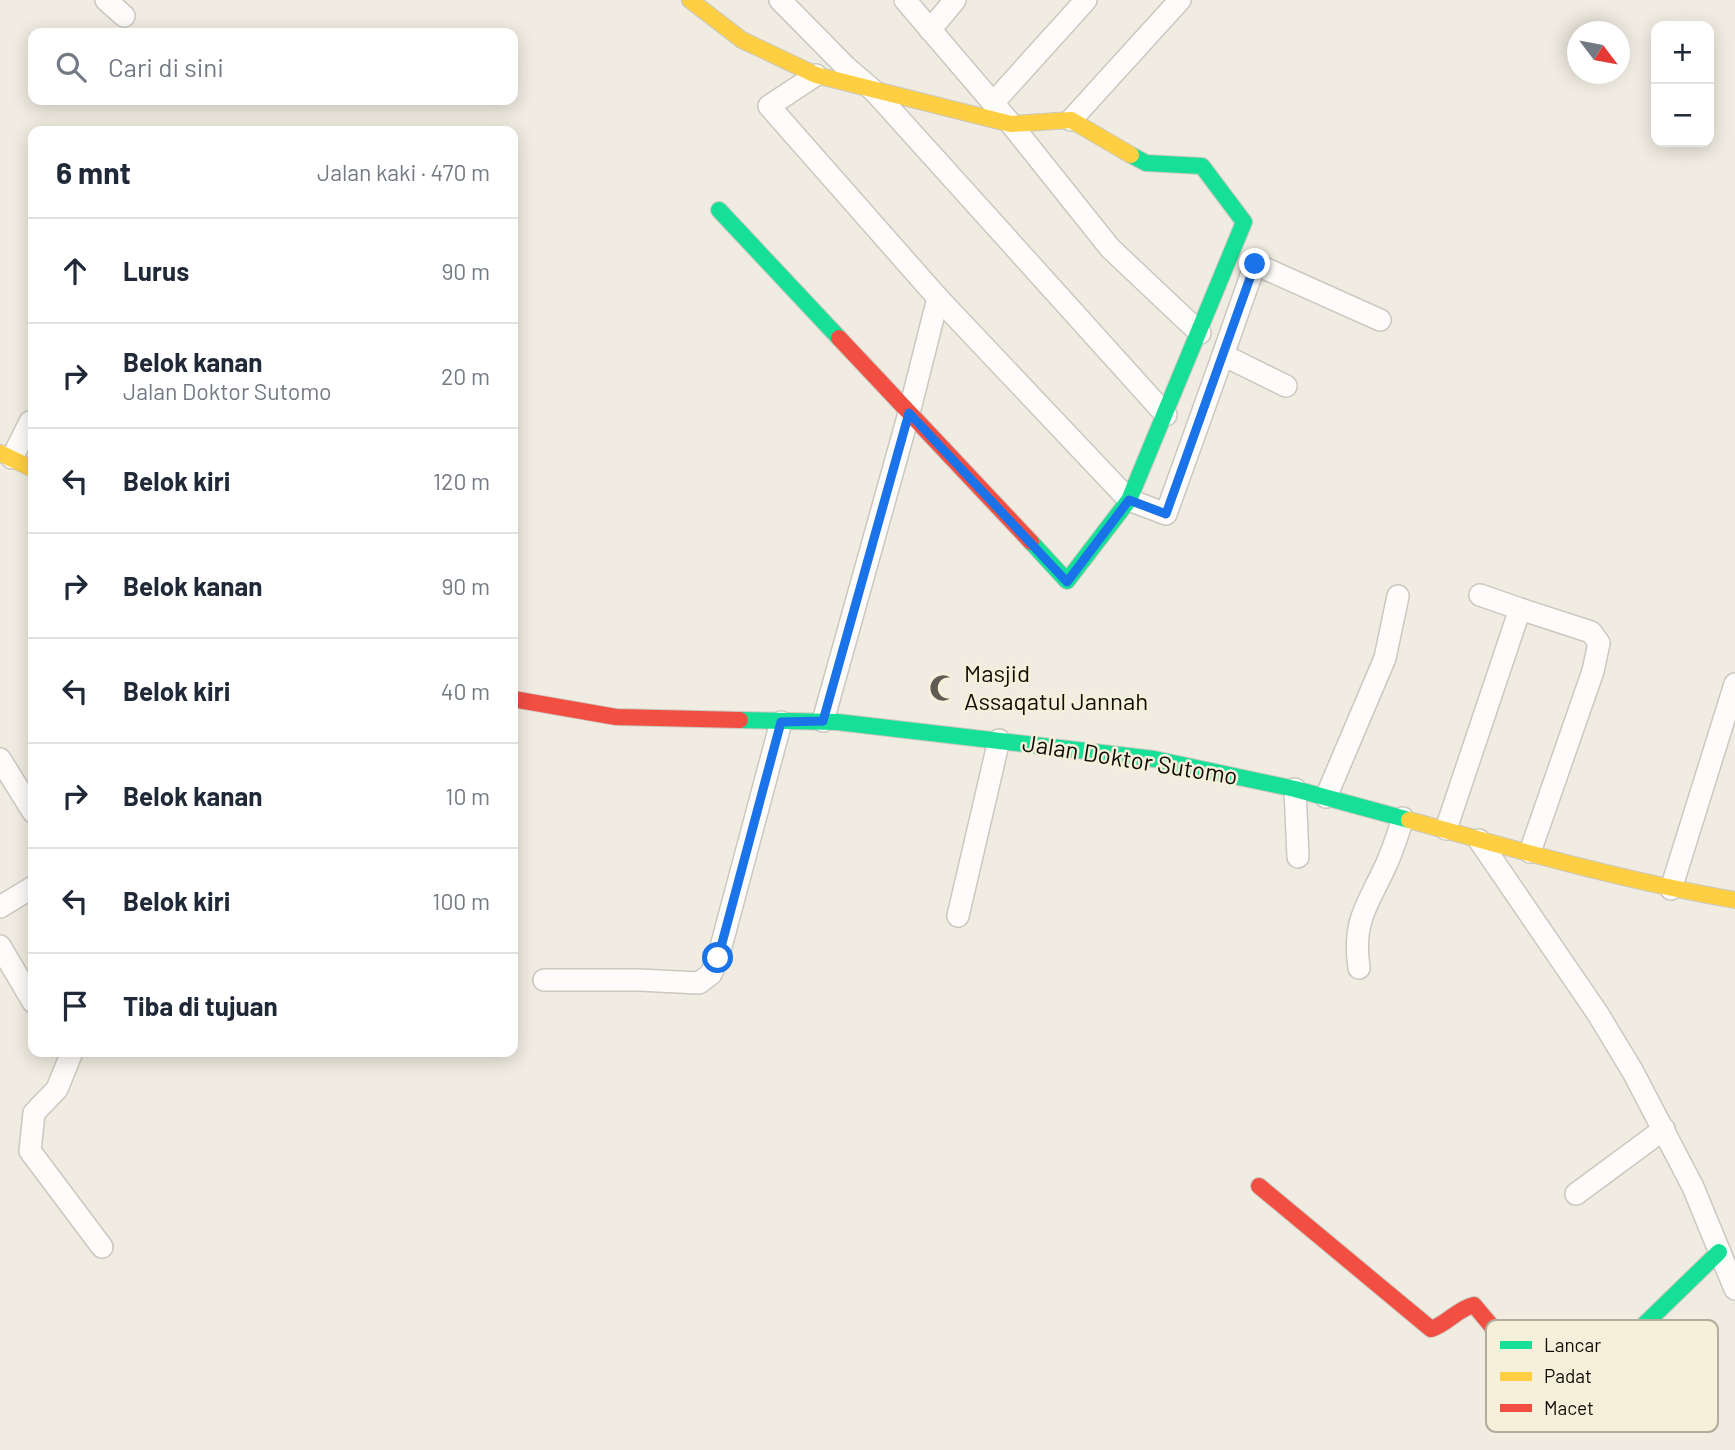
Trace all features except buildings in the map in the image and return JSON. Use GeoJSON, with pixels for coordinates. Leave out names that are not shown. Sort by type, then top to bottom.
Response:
{"type":"FeatureCollection","features":[{"type":"Feature","properties":{"kind":"street"},"geometry":{"type":"LineString","coordinates":[[106,0],[124,16]]}},
{"type":"Feature","properties":{"kind":"street"},"geometry":{"type":"LineString","coordinates":[[691,0],[742,40],[816,75],[1011,124],[1071,120],[1146,163],[1202,166],[1244,222],[1129,500],[1067,582],[719,210]]}},
{"type":"Feature","properties":{"kind":"street"},"geometry":{"type":"LineString","coordinates":[[780,0],[846,67],[874,91],[1166,415]]}},
{"type":"Feature","properties":{"kind":"street"},"geometry":{"type":"LineString","coordinates":[[905,0],[1011,124],[1110,248],[1199,333]]}},
{"type":"Feature","properties":{"kind":"street"},"geometry":{"type":"LineString","coordinates":[[930,30],[955,0]]}},
{"type":"Feature","properties":{"kind":"street"},"geometry":{"type":"LineString","coordinates":[[993,103],[1086,0]]}},
{"type":"Feature","properties":{"kind":"street"},"geometry":{"type":"LineString","coordinates":[[1071,120],[1180,0]]}},
{"type":"Feature","properties":{"kind":"street"},"geometry":{"type":"LineString","coordinates":[[816,75],[769,106],[938,298],[1129,500],[1166,514],[1255,264],[1380,320]]}},
{"type":"Feature","properties":{"kind":"street"},"geometry":{"type":"LineString","coordinates":[[823,721],[909,413],[938,298]]}},
{"type":"Feature","properties":{"kind":"street"},"geometry":{"type":"LineString","coordinates":[[1223,355],[1286,386]]}},
{"type":"Feature","properties":{"kind":"street"},"geometry":{"type":"LineString","coordinates":[[28,425],[6,455],[28,466]]}},
{"type":"Feature","properties":{"kind":"street"},"geometry":{"type":"LineString","coordinates":[[1480,594],[1591,632],[1599,643],[1593,671],[1530,852]]}},
{"type":"Feature","properties":{"kind":"street"},"geometry":{"type":"LineString","coordinates":[[1326,797],[1385,657],[1398,596]]}},
{"type":"Feature","properties":{"kind":"street"},"geometry":{"type":"LineString","coordinates":[[1446,829],[1520,609]]}},
{"type":"Feature","properties":{"kind":"street"},"geometry":{"type":"LineString","coordinates":[[1671,889],[1735,684]]}},
{"type":"Feature","properties":{"kind":"street","name":"Jalan Doktor Sutomo"},"geometry":{"type":"LineString","coordinates":[[518,700],[616,717],[823,721],[1154,759],[1295,789],[1671,889],[1735,900]]}},
{"type":"Feature","properties":{"kind":"street"},"geometry":{"type":"LineString","coordinates":[[544,980],[699,983],[711,974],[718,958],[781,722]]}},
{"type":"Feature","properties":{"kind":"street"},"geometry":{"type":"LineString","coordinates":[[958,916],[999,740]]}},
{"type":"Feature","properties":{"kind":"street"},"geometry":{"type":"LineString","coordinates":[[0,759],[28,804]]}},
{"type":"Feature","properties":{"kind":"street"},"geometry":{"type":"LineString","coordinates":[[1295,789],[1298,857]]}},
{"type":"Feature","properties":{"kind":"street"},"geometry":{"type":"LineString","coordinates":[[1359,968],[1357,929],[1367,901],[1386,865],[1403,818]]}},
{"type":"Feature","properties":{"kind":"street"},"geometry":{"type":"LineString","coordinates":[[1479,840],[1598,1014],[1664,1129],[1693,1187],[1735,1289]]}},
{"type":"Feature","properties":{"kind":"street"},"geometry":{"type":"LineString","coordinates":[[0,907],[28,890]]}},
{"type":"Feature","properties":{"kind":"street"},"geometry":{"type":"LineString","coordinates":[[0,946],[28,994]]}},
{"type":"Feature","properties":{"kind":"street"},"geometry":{"type":"LineString","coordinates":[[67,1057],[57,1089],[34,1114],[30,1151],[102,1247]]}},
{"type":"Feature","properties":{"kind":"street"},"geometry":{"type":"LineString","coordinates":[[1576,1194],[1664,1129]]}},
{"type":"Feature","properties":{"kind":"street"},"geometry":{"type":"LineString","coordinates":[[1259,1186],[1431,1329],[1474,1305],[1486,1320]]}},
{"type":"Feature","properties":{"kind":"street"},"geometry":{"type":"LineString","coordinates":[[1649,1320],[1719,1252]]}},
{"type":"Feature","properties":{"kind":"traffic: fast"},"geometry":{"type":"LineString","coordinates":[[1031,542],[1067,581],[1129,500],[1244,222],[1202,166],[1146,163],[1131,155]]}},
{"type":"Feature","properties":{"kind":"traffic: fast"},"geometry":{"type":"LineString","coordinates":[[719,210],[839,338]]}},
{"type":"Feature","properties":{"kind":"traffic: fast"},"geometry":{"type":"LineString","coordinates":[[740,720],[837,722],[1154,759],[1295,789],[1409,820]]}},
{"type":"Feature","properties":{"kind":"traffic: fast"},"geometry":{"type":"LineString","coordinates":[[1649,1320],[1719,1252]]}},
{"type":"Feature","properties":{"kind":"traffic: slow"},"geometry":{"type":"LineString","coordinates":[[690,0],[742,40],[816,75],[1011,124],[1071,120],[1131,155]]}},
{"type":"Feature","properties":{"kind":"traffic: slow"},"geometry":{"type":"LineString","coordinates":[[0,453],[28,467]]}},
{"type":"Feature","properties":{"kind":"traffic: slow"},"geometry":{"type":"LineString","coordinates":[[1409,820],[1612,874],[1735,900]]}},
{"type":"Feature","properties":{"kind":"traffic: jam"},"geometry":{"type":"LineString","coordinates":[[839,338],[1031,542]]}},
{"type":"Feature","properties":{"kind":"traffic: jam"},"geometry":{"type":"LineString","coordinates":[[518,700],[616,717],[740,720]]}},
{"type":"Feature","properties":{"kind":"traffic: jam"},"geometry":{"type":"LineString","coordinates":[[1259,1186],[1431,1329],[1474,1305],[1486,1320]]}},
{"type":"Feature","properties":{"kind":"place","name":"Masjid Assaqatul Jannah"},"geometry":{"type":"Point","coordinates":[943,688]}},
{"type":"Feature","properties":{"kind":"route"},"geometry":{"type":"LineString","coordinates":[[718,958],[781,722],[823,721],[909,413],[1067,582],[1129,500],[1166,514],[1255,264]]}}]}
